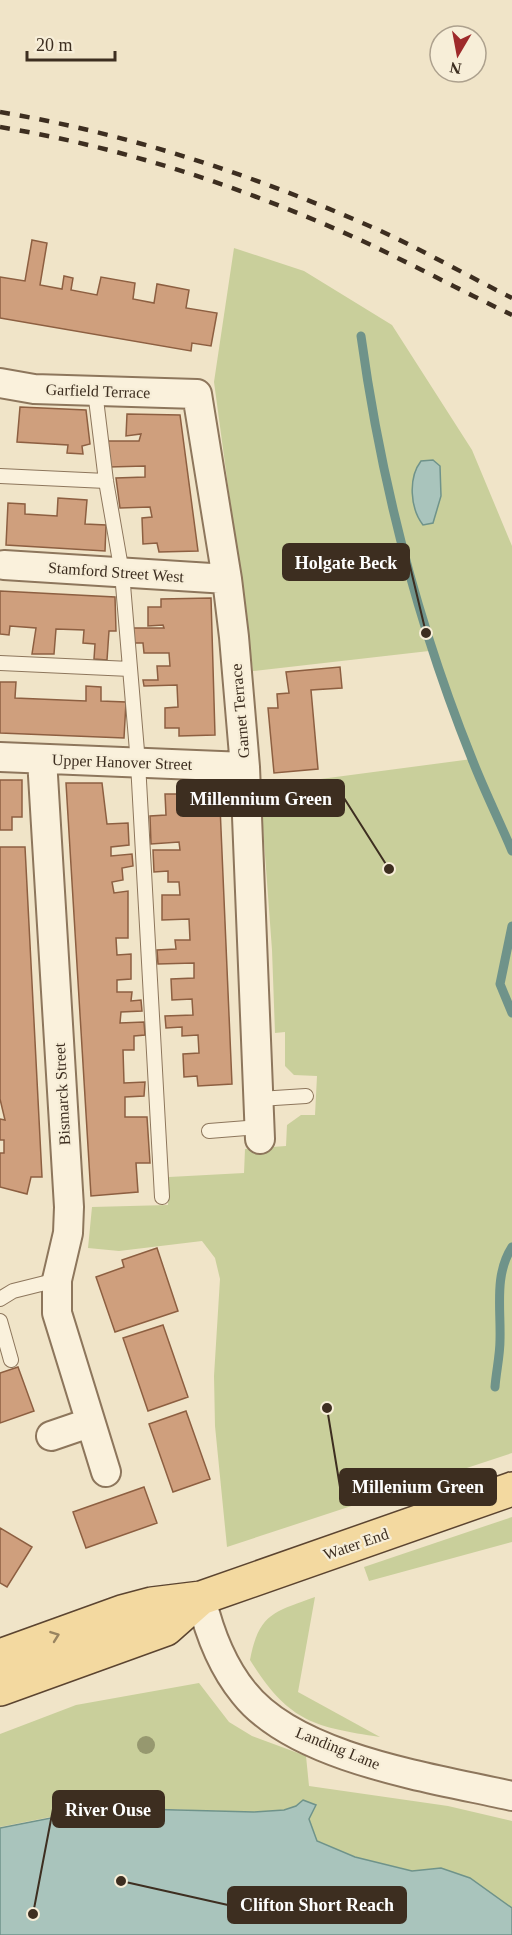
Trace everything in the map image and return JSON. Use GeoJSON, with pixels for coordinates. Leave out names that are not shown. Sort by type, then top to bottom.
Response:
{"type":"FeatureCollection","features":[{"type":"Feature","properties":{"kind":"main road","name":"Water End"},"geometry":{"type":"LineString","coordinates":[[0,1656],[123,1612],[152,1604],[201,1598],[512,1488]]}},
{"type":"Feature","properties":{"kind":"main road","name":"Water End"},"geometry":{"type":"LineString","coordinates":[[0,1689],[166,1629],[201,1598]]}},
{"type":"Feature","properties":{"kind":"street","name":"Garfield Terrace"},"geometry":{"type":"LineString","coordinates":[[0,386],[197,394]]}},
{"type":"Feature","properties":{"kind":"street","name":"Garnet Terrace"},"geometry":{"type":"LineString","coordinates":[[197,394],[227,579],[245,767],[260,1133]]}},
{"type":"Feature","properties":{"kind":"street","name":"Stamford Street West"},"geometry":{"type":"LineString","coordinates":[[4,565],[227,579]]}},
{"type":"Feature","properties":{"kind":"street","name":"Upper Hanover Street"},"geometry":{"type":"LineString","coordinates":[[0,756],[245,767]]}},
{"type":"Feature","properties":{"kind":"street","name":"Bismarck Street"},"geometry":{"type":"LineString","coordinates":[[42,759],[69,1207],[68,1233],[57,1280],[57,1313],[89,1423],[106,1472]]}},
{"type":"Feature","properties":{"kind":"street"},"geometry":{"type":"LineString","coordinates":[[51,1436],[89,1423]]}},
{"type":"Feature","properties":{"kind":"street","name":"Landing Lane"},"geometry":{"type":"LineString","coordinates":[[201,1598],[213,1640],[232,1677],[245,1695],[265,1714],[305,1738],[376,1765],[512,1796]]}},
{"type":"Feature","properties":{"kind":"lane"},"geometry":{"type":"LineString","coordinates":[[95,391],[106,481],[122,573],[138,763],[162,1197]]}},
{"type":"Feature","properties":{"kind":"lane"},"geometry":{"type":"LineString","coordinates":[[0,476],[106,481]]}},
{"type":"Feature","properties":{"kind":"lane"},"geometry":{"type":"LineString","coordinates":[[0,663],[130,669]]}},
{"type":"Feature","properties":{"kind":"lane"},"geometry":{"type":"LineString","coordinates":[[259,1099],[306,1096]]}},
{"type":"Feature","properties":{"kind":"lane"},"geometry":{"type":"LineString","coordinates":[[209,1131],[260,1133]]}},
{"type":"Feature","properties":{"kind":"lane"},"geometry":{"type":"LineString","coordinates":[[0,1299],[13,1291],[57,1280]]}},
{"type":"Feature","properties":{"kind":"lane"},"geometry":{"type":"LineString","coordinates":[[0,1321],[11,1360]]}},
{"type":"Feature","properties":{"kind":"green space"},"geometry":{"type":"Polygon","coordinates":[[[234,248],[304,271],[392,325],[472,450],[512,546],[512,1453],[227,1547],[215,1426],[214,1376],[220,1279],[215,1258],[202,1241],[119,1251],[88,1248],[92,1207],[168,1205],[169,1177],[244,1173],[245,1149],[286,1146],[287,1125],[301,1115],[315,1115],[317,1076],[294,1075],[285,1066],[285,1032],[275,1033],[272,950],[260,787],[472,759],[429,651],[253,671],[214,382],[234,248]]]}},
{"type":"Feature","properties":{"kind":"green space"},"geometry":{"type":"Polygon","coordinates":[[[512,1517],[512,1542],[369,1581],[364,1567],[512,1517]]]}},
{"type":"Feature","properties":{"kind":"green space"},"geometry":{"type":"Polygon","coordinates":[[[315,1597],[298,1692],[380,1737],[337,1729],[304,1718],[290,1709],[277,1696],[250,1660],[258,1632],[270,1616],[315,1597]]]}},
{"type":"Feature","properties":{"kind":"green space"},"geometry":{"type":"Polygon","coordinates":[[[199,1683],[229,1722],[252,1736],[306,1756],[309,1786],[448,1806],[512,1821],[512,1908],[470,1878],[441,1868],[412,1871],[355,1857],[317,1841],[309,1819],[297,1806],[284,1810],[254,1812],[101,1807],[0,1827],[0,1734],[76,1705],[199,1683]]]}},
{"type":"Feature","properties":{"kind":"water"},"geometry":{"type":"Polygon","coordinates":[[[433,460],[440,466],[441,496],[433,523],[423,525],[415,510],[412,484],[421,461],[433,460]]]}},
{"type":"Feature","properties":{"kind":"water"},"geometry":{"type":"Polygon","coordinates":[[[303,1800],[316,1805],[309,1819],[317,1841],[355,1857],[412,1871],[441,1868],[470,1878],[512,1908],[512,1935],[0,1935],[0,1828],[102,1808],[254,1812],[284,1810],[296,1806],[303,1800]]]}},
{"type":"Feature","properties":{"kind":"building"},"geometry":{"type":"Polygon","coordinates":[[[32,240],[47,243],[40,285],[62,289],[64,276],[73,278],[71,290],[97,295],[101,277],[135,283],[133,299],[154,303],[157,284],[189,290],[186,308],[217,313],[211,346],[192,343],[191,351],[0,318],[0,277],[25,281],[32,240]]]}},
{"type":"Feature","properties":{"kind":"building"},"geometry":{"type":"Polygon","coordinates":[[[20,407],[86,410],[90,444],[82,446],[83,454],[67,453],[68,445],[17,442],[20,407]]]}},
{"type":"Feature","properties":{"kind":"building"},"geometry":{"type":"Polygon","coordinates":[[[127,414],[180,415],[198,551],[159,552],[157,543],[143,544],[142,518],[152,517],[150,507],[120,508],[116,478],[145,477],[145,466],[109,467],[107,441],[139,441],[141,434],[126,436],[127,414]]]}},
{"type":"Feature","properties":{"kind":"building"},"geometry":{"type":"Polygon","coordinates":[[[58,498],[87,500],[85,524],[106,525],[105,551],[6,545],[8,503],[25,504],[25,514],[57,516],[58,498]]]}},
{"type":"Feature","properties":{"kind":"building"},"geometry":{"type":"Polygon","coordinates":[[[0,591],[115,597],[116,631],[109,631],[107,660],[94,659],[95,644],[83,643],[84,630],[56,629],[54,654],[32,654],[36,628],[10,626],[9,635],[0,634],[0,591]]]}},
{"type":"Feature","properties":{"kind":"building"},"geometry":{"type":"Polygon","coordinates":[[[211,598],[215,735],[179,736],[179,728],[165,728],[165,708],[178,707],[177,685],[144,686],[143,680],[158,680],[157,666],[170,666],[169,653],[144,653],[143,643],[132,643],[132,628],[164,628],[163,625],[148,626],[148,607],[161,607],[161,599],[211,598]]]}},
{"type":"Feature","properties":{"kind":"building"},"geometry":{"type":"Polygon","coordinates":[[[340,667],[342,688],[311,690],[318,769],[274,773],[268,708],[278,708],[277,694],[289,693],[286,672],[340,667]]]}},
{"type":"Feature","properties":{"kind":"building"},"geometry":{"type":"Polygon","coordinates":[[[0,682],[16,682],[15,698],[86,701],[86,686],[101,687],[101,701],[126,702],[124,738],[0,733],[0,682]]]}},
{"type":"Feature","properties":{"kind":"building"},"geometry":{"type":"Polygon","coordinates":[[[0,780],[22,780],[22,817],[12,817],[12,830],[0,830],[0,780]]]}},
{"type":"Feature","properties":{"kind":"building"},"geometry":{"type":"Polygon","coordinates":[[[66,783],[102,783],[107,824],[128,823],[129,845],[111,847],[111,856],[132,854],[133,866],[122,868],[123,880],[112,882],[114,893],[128,891],[128,938],[116,938],[117,955],[131,954],[131,979],[117,980],[117,992],[132,992],[131,1001],[141,1000],[142,1011],[121,1012],[120,1023],[144,1022],[145,1035],[134,1036],[134,1050],[123,1050],[124,1083],[145,1082],[144,1096],[125,1097],[125,1117],[147,1117],[150,1163],[136,1163],[138,1192],[91,1196],[66,783]]]}},
{"type":"Feature","properties":{"kind":"building"},"geometry":{"type":"Polygon","coordinates":[[[219,783],[232,1084],[198,1086],[197,1076],[184,1077],[183,1054],[199,1053],[198,1035],[182,1036],[182,1027],[166,1028],[165,1016],[193,1015],[192,999],[172,1000],[171,979],[194,978],[194,963],[158,964],[157,950],[176,949],[175,940],[190,940],[189,919],[162,920],[162,895],[180,895],[179,882],[168,882],[168,871],[154,872],[153,850],[180,850],[179,842],[151,844],[150,816],[166,815],[165,794],[179,794],[178,784],[219,783]]]}},
{"type":"Feature","properties":{"kind":"building"},"geometry":{"type":"Polygon","coordinates":[[[0,847],[25,847],[42,1177],[31,1177],[27,1194],[0,1187],[0,1153],[4,1153],[4,1140],[0,1140],[0,1119],[5,1120],[0,1099],[0,847]]]}},
{"type":"Feature","properties":{"kind":"building"},"geometry":{"type":"Polygon","coordinates":[[[157,1248],[178,1311],[115,1332],[96,1277],[124,1267],[122,1260],[157,1248]]]}},
{"type":"Feature","properties":{"kind":"building"},"geometry":{"type":"Polygon","coordinates":[[[163,1325],[188,1397],[148,1411],[123,1338],[163,1325]]]}},
{"type":"Feature","properties":{"kind":"building"},"geometry":{"type":"Polygon","coordinates":[[[18,1367],[34,1411],[0,1423],[0,1373],[18,1367]]]}},
{"type":"Feature","properties":{"kind":"building"},"geometry":{"type":"Polygon","coordinates":[[[186,1411],[210,1479],[173,1492],[149,1424],[186,1411]]]}},
{"type":"Feature","properties":{"kind":"building"},"geometry":{"type":"Polygon","coordinates":[[[144,1487],[157,1523],[86,1548],[73,1512],[144,1487]]]}},
{"type":"Feature","properties":{"kind":"building"},"geometry":{"type":"Polygon","coordinates":[[[0,1528],[32,1547],[7,1587],[0,1583],[0,1528]]]}},
{"type":"Feature","properties":{"kind":"waterway"},"geometry":{"type":"LineString","coordinates":[[361,336],[390,498],[418,603],[452,707],[512,851]]}},
{"type":"Feature","properties":{"kind":"waterway"},"geometry":{"type":"LineString","coordinates":[[512,926],[500,984],[512,1013]]}},
{"type":"Feature","properties":{"kind":"waterway"},"geometry":{"type":"LineString","coordinates":[[495,1387],[500,1346],[501,1280],[506,1258],[512,1247]]}},
{"type":"Feature","properties":{"kind":"railway"},"geometry":{"type":"LineString","coordinates":[[0,112],[143,144],[237,174],[374,228],[512,298]]}},
{"type":"Feature","properties":{"kind":"railway"},"geometry":{"type":"LineString","coordinates":[[0,127],[142,159],[234,189],[325,224],[512,315]]}},
{"type":"Feature","properties":{"kind":"place","name":"Holgate Beck"},"geometry":{"type":"Point","coordinates":[426,633]}},
{"type":"Feature","properties":{"kind":"place","name":"Millennium Green"},"geometry":{"type":"Point","coordinates":[389,869]}},
{"type":"Feature","properties":{"kind":"place","name":"Millenium Green"},"geometry":{"type":"Point","coordinates":[327,1408]}},
{"type":"Feature","properties":{"kind":"place","name":"Clifton Short Reach"},"geometry":{"type":"Point","coordinates":[121,1881]}},
{"type":"Feature","properties":{"kind":"place","name":"River Ouse"},"geometry":{"type":"Point","coordinates":[33,1914]}}]}
